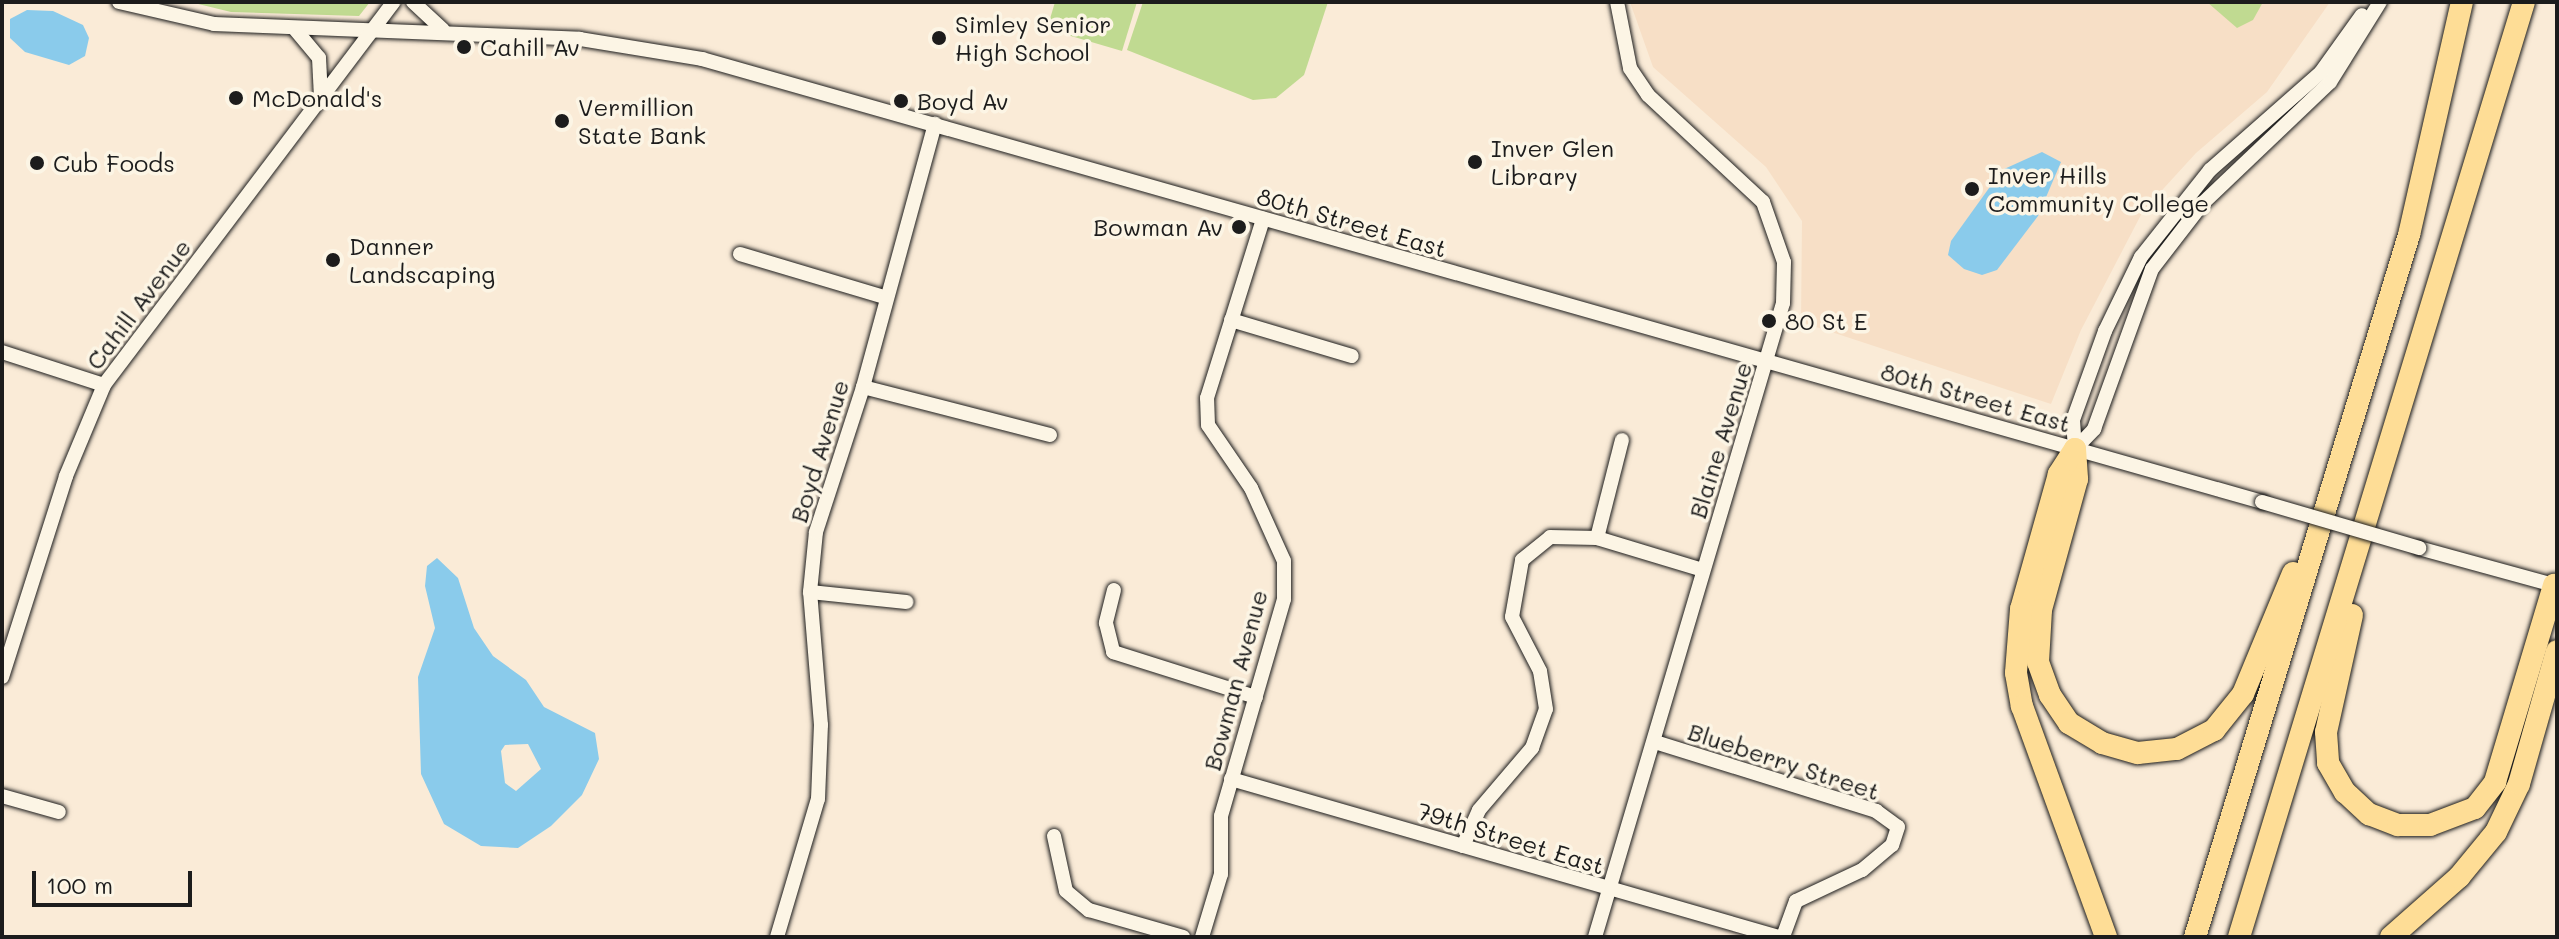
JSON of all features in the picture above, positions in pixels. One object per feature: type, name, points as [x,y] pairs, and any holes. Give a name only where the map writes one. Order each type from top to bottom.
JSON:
[{"type":"highway","points":[[2195,937],[2420,193],[2462,2]]},
{"type":"highway","points":[[2239,937],[2524,2]]},
{"type":"highway","points":[[2075,449],[2077,479],[2041,610],[2038,662],[2069,723],[2102,743],[2138,753],[2177,749],[2214,730],[2243,694],[2345,446]]},
{"type":"highway","points":[[2075,449],[2059,474],[2021,609],[2016,673],[2022,706],[2106,937]]},
{"type":"highway","points":[[2386,458],[2326,732],[2328,763],[2345,792],[2369,814],[2398,825],[2430,825],[2454,819],[2488,794],[2556,582]]},
{"type":"highway","points":[[2391,937],[2459,877],[2496,832],[2519,784],[2557,651]]},
{"type":"street","name":"80th Street East","points":[[119,2],[214,24],[447,32],[627,44],[702,59],[2419,548],[2556,582]]},
{"type":"street","name":"Cahill Avenue","points":[[2,677],[66,476],[104,385],[394,2]]},
{"type":"street","points":[[413,2],[423,17],[447,32]]},
{"type":"street","name":"Blaine Avenue","points":[[1595,937],[1767,361],[1783,303],[1784,262],[1776,230],[1763,202],[1648,95],[1630,68],[1617,2]]},
{"type":"street","points":[[2075,449],[2073,420],[2093,361],[2141,257],[2210,170],[2321,72],[2370,2]]},
{"type":"street","points":[[2075,449],[2094,429],[2152,269],[2203,203],[2323,91],[2380,2]]},
{"type":"street","points":[[294,28],[319,58],[321,100]]},
{"type":"street","name":"Boyd Avenue","points":[[777,937],[818,799],[821,725],[810,592],[816,532],[863,387],[884,297],[935,124]]},
{"type":"street","name":"Bowman Avenue","points":[[1202,937],[1221,874],[1221,816],[1284,599],[1284,561],[1251,488],[1208,425],[1207,398],[1263,219]]},
{"type":"street","points":[[740,254],[884,297]]},
{"type":"street","points":[[1231,320],[1352,356]]},
{"type":"street","points":[[2,352],[104,385]]},
{"type":"street","points":[[863,387],[1050,435]]},
{"type":"street","points":[[1597,538],[1622,440]]},
{"type":"street","points":[[1463,846],[1479,810],[1532,748],[1546,709],[1540,671],[1512,617],[1522,560],[1550,537],[1597,538],[1703,570]]},
{"type":"street","points":[[1114,590],[1106,623],[1113,652],[1256,697]]},
{"type":"street","points":[[810,592],[906,602]]},
{"type":"street","name":"Blueberry Street","points":[[1655,742],[1876,811],[1898,827],[1892,845],[1862,870],[1796,901],[1781,937]]},
{"type":"street","name":"79th Street East","points":[[1231,779],[1609,891],[1781,937]]},
{"type":"street","points":[[2,796],[59,812]]},
{"type":"street","points":[[1054,836],[1066,891],[1089,910],[1183,937]]},
{"type":"shaded area","name":"Inver Hills Community College","points":[[1630,2],[2330,2],[2267,92],[2196,153],[2143,211],[2081,330],[2051,404],[1801,322],[1802,221],[1766,167],[1653,67]]},
{"type":"green space","points":[[190,2],[370,2],[359,16],[231,12]]},
{"type":"green space","points":[[1055,2],[1137,2],[1122,51],[1047,29]]},
{"type":"green space","points":[[1143,2],[1328,2],[1304,75],[1276,98],[1253,100],[1127,50]]},
{"type":"green space","points":[[2207,2],[2263,2],[2253,20],[2237,28]]},
{"type":"water","points":[[27,10],[53,11],[83,25],[89,38],[85,56],[69,65],[25,52],[10,38],[10,19]]},
{"type":"water","points":[[2042,152],[2061,162],[2038,216],[1997,270],[1982,275],[1964,269],[1948,255],[1951,241],[2002,170]]},
{"type":"water","points":[[437,558],[458,578],[474,628],[493,656],[526,680],[544,707],[595,733],[599,759],[582,795],[551,826],[518,848],[481,846],[444,824],[421,774],[418,677],[435,628],[425,586],[427,566]],"holes":[[[528,744],[541,769],[516,791],[505,783],[501,751],[505,745]]]},
{"type":"place","name":"Simley Senior High School","points":[[939,38]]},
{"type":"place","name":"Cahill Av","points":[[464,47]]},
{"type":"place","name":"McDonald's","points":[[236,98]]},
{"type":"place","name":"Boyd Av","points":[[901,101]]},
{"type":"place","name":"Vermillion State Bank","points":[[562,121]]},
{"type":"place","name":"Inver Glen Library","points":[[1475,162]]},
{"type":"place","name":"Cub Foods","points":[[37,163]]},
{"type":"place","name":"Inver Hills Community College","points":[[1972,189]]},
{"type":"place","name":"Bowman Av","points":[[1239,227]]},
{"type":"place","name":"Danner Landscaping","points":[[333,260]]},
{"type":"place","name":"80 St E","points":[[1769,321]]}]
